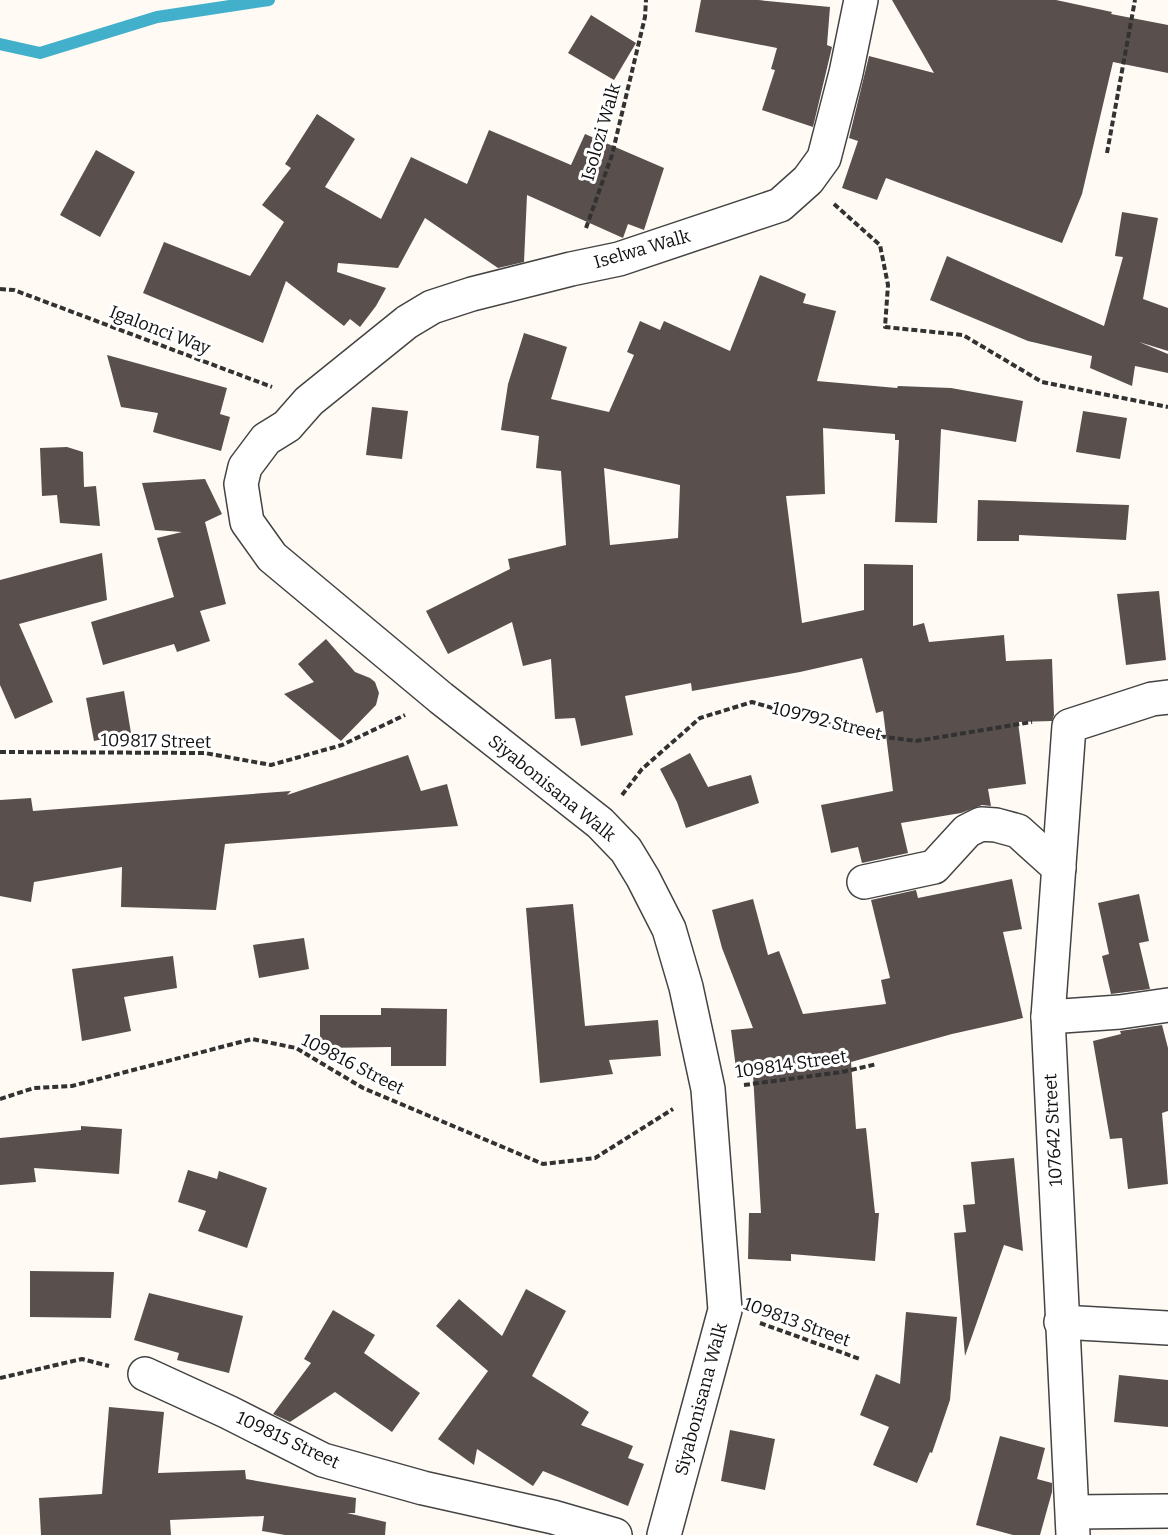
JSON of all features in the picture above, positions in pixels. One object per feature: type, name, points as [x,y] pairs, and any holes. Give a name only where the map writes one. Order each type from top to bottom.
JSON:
[{"type":"street","name":"Iselwa Walk","points":[[309,401],[407,322],[432,307],[571,268],[618,259],[780,205],[808,180],[824,158],[833,131],[861,0]]},
{"type":"street","name":"Siyabonisana Walk","points":[[309,401],[287,426],[266,439],[245,467],[241,484],[247,522],[272,557],[441,698],[600,823],[626,850],[644,879],[669,929],[686,987],[708,1089],[725,1310],[664,1535]]},
{"type":"street","points":[[1069,726],[1152,699],[1168,697]]},
{"type":"street","name":"107642 Street","points":[[1069,726],[1048,1017],[1061,1322],[1073,1524]]},
{"type":"street","points":[[864,882],[933,867],[967,831],[981,824],[996,825],[1018,831],[1059,868]]},
{"type":"street","points":[[1048,1017],[1120,1012],[1168,1005]]},
{"type":"street","points":[[1061,1322],[1168,1328]]},
{"type":"street","name":"109815 Street","points":[[145,1374],[228,1412],[323,1460],[423,1488],[553,1517],[615,1535]]},
{"type":"street","points":[[1073,1524],[1168,1511]]},
{"type":"path","name":"Isolozi Walk","points":[[571,268],[612,155],[645,16],[645,0]]},
{"type":"path","points":[[1107,153],[1135,0]]},
{"type":"path","points":[[808,180],[880,245],[888,285],[885,327],[963,335],[1042,382],[1168,407]]},
{"type":"path","name":"Igalonci Way","points":[[0,289],[14,290],[309,401]]},
{"type":"path","name":"109817 Street","points":[[0,752],[205,753],[271,765],[342,745],[441,698]]},
{"type":"path","name":"109792 Street","points":[[600,823],[642,768],[700,718],[752,702],[862,734],[916,741],[1041,721],[1069,726]]},
{"type":"path","name":"109816 Street","points":[[0,1100],[34,1088],[72,1086],[252,1039],[296,1048],[363,1088],[543,1164],[595,1158],[668,1111],[708,1089]]},
{"type":"path","name":"109814 Street","points":[[708,1089],[842,1072],[877,1064]]},
{"type":"path","name":"109813 Street","points":[[725,1310],[860,1359]]},
{"type":"path","points":[[0,1378],[82,1359],[145,1374]]},
{"type":"building","points":[[701,0],[758,0],[830,7],[827,45],[832,47],[813,127],[762,110],[775,70],[771,69],[777,48],[695,32]]},
{"type":"building","points":[[892,0],[1056,0],[1168,25],[1168,73],[1113,62],[1082,194],[1062,243],[886,178],[877,200],[842,188],[858,141],[849,138],[869,56],[934,73]]},
{"type":"building","points":[[591,15],[636,43],[614,80],[568,53]]},
{"type":"building","points":[[317,114],[355,139],[325,187],[381,219],[411,157],[467,184],[489,130],[571,165],[585,134],[664,168],[644,230],[628,224],[623,238],[527,195],[524,262],[498,268],[425,218],[398,268],[338,263],[337,272],[386,288],[360,327],[350,319],[344,326],[286,281],[263,343],[143,293],[164,242],[250,276],[284,222],[262,205],[291,168],[285,164]]},
{"type":"building","points":[[96,150],[135,172],[100,237],[60,215]]},
{"type":"building","points":[[1122,212],[1158,218],[1143,299],[1168,308],[1168,351],[1139,342],[1168,354],[1168,373],[1135,366],[1132,386],[1090,368],[1092,356],[1028,341],[930,300],[947,256],[1104,326],[1123,257],[1115,256]]},
{"type":"building","points":[[760,275],[806,294],[803,303],[836,311],[817,381],[897,388],[898,386],[951,388],[1023,401],[1016,442],[941,429],[937,523],[895,522],[899,440],[895,440],[895,434],[823,428],[825,494],[786,496],[802,623],[864,610],[864,564],[913,565],[913,626],[924,623],[929,642],[1004,635],[1006,661],[1052,659],[1054,715],[1052,721],[1018,722],[1026,784],[988,789],[991,806],[982,805],[961,813],[901,823],[908,853],[862,863],[858,847],[831,853],[821,805],[893,791],[883,711],[876,713],[862,658],[800,672],[692,691],[691,683],[625,696],[633,735],[581,746],[575,718],[555,719],[551,659],[523,666],[512,622],[448,654],[426,611],[510,569],[508,559],[566,545],[561,471],[536,468],[539,436],[501,430],[508,384],[524,333],[567,347],[551,399],[609,412],[634,355],[627,352],[640,321],[660,330],[664,321],[730,351]],"holes":[[[604,468],[680,485],[678,538],[610,545]]]},
{"type":"building","points":[[107,355],[227,388],[220,414],[230,417],[221,451],[153,432],[158,413],[121,407]]},
{"type":"building","points":[[372,407],[408,411],[402,459],[366,455]]},
{"type":"building","points":[[1083,411],[1127,418],[1120,459],[1076,452]]},
{"type":"building","points":[[67,447],[83,452],[84,487],[96,486],[100,526],[60,523],[57,495],[42,496],[40,448]]},
{"type":"building","points":[[205,479],[222,514],[205,522],[226,604],[200,611],[210,641],[177,652],[174,644],[103,665],[91,622],[174,597],[157,538],[182,532],[155,530],[142,483]]},
{"type":"building","points":[[978,500],[1129,505],[1126,540],[1019,535],[1019,541],[977,541]]},
{"type":"building","points":[[102,553],[107,600],[19,624],[53,702],[15,719],[0,685],[0,580]]},
{"type":"building","points":[[1159,591],[1166,660],[1126,665],[1117,594]]},
{"type":"building","points":[[326,639],[355,672],[375,682],[379,693],[376,705],[341,741],[284,694],[314,682],[298,664]]},
{"type":"building","points":[[124,691],[131,733],[94,741],[86,698]]},
{"type":"building","points":[[690,753],[708,787],[751,775],[759,803],[686,828],[677,802],[660,769]]},
{"type":"building","points":[[408,755],[421,791],[447,784],[458,826],[225,844],[216,910],[121,907],[122,867],[34,882],[31,902],[0,896],[0,800],[31,798],[33,811],[291,791],[287,795]]},
{"type":"building","points":[[1012,879],[1022,929],[1003,932],[1023,1018],[952,1034],[851,1062],[856,1129],[866,1128],[875,1213],[879,1213],[875,1261],[791,1254],[791,1261],[748,1259],[749,1213],[761,1213],[753,1074],[737,1076],[731,1030],[753,1028],[722,948],[712,910],[753,899],[768,955],[779,951],[803,1014],[886,1004],[881,980],[890,978],[871,900],[916,890],[918,898]]},
{"type":"building","points":[[1139,894],[1149,941],[1139,943],[1150,989],[1111,994],[1102,956],[1109,954],[1098,903]]},
{"type":"building","points":[[573,904],[585,1026],[658,1020],[661,1056],[609,1060],[613,1074],[540,1083],[526,908]]},
{"type":"building","points":[[304,938],[309,969],[259,978],[253,945]]},
{"type":"building","points":[[173,956],[177,988],[124,997],[131,1031],[82,1041],[72,969]]},
{"type":"building","points":[[381,1008],[447,1009],[446,1066],[391,1066],[391,1047],[320,1048],[320,1015],[381,1015]]},
{"type":"building","points":[[1162,1025],[1168,1048],[1168,1111],[1162,1113],[1168,1184],[1128,1189],[1122,1138],[1110,1139],[1093,1041],[1121,1034],[1120,1031]]},
{"type":"building","points":[[81,1126],[122,1129],[119,1174],[34,1168],[36,1182],[0,1185],[0,1138],[81,1130]]},
{"type":"building","points":[[1014,1158],[1023,1251],[1004,1245],[965,1356],[954,1233],[966,1232],[963,1205],[975,1204],[971,1162]]},
{"type":"building","points":[[188,1170],[217,1179],[219,1171],[267,1188],[247,1248],[198,1231],[206,1211],[178,1202]]},
{"type":"building","points":[[30,1271],[114,1272],[111,1318],[30,1317]]},
{"type":"building","points":[[526,1289],[566,1311],[532,1376],[589,1412],[581,1425],[633,1446],[628,1458],[644,1464],[628,1506],[543,1471],[533,1486],[477,1449],[474,1465],[438,1439],[488,1371],[436,1326],[459,1299],[502,1336]]},
{"type":"building","points":[[149,1293],[243,1316],[229,1373],[177,1360],[179,1353],[134,1340]]},
{"type":"building","points":[[333,1310],[375,1335],[364,1353],[420,1393],[392,1432],[335,1392],[290,1422],[273,1414],[311,1363],[304,1359]]},
{"type":"building","points":[[906,1312],[957,1317],[950,1400],[932,1453],[930,1452],[917,1483],[873,1465],[889,1427],[860,1415],[876,1374],[900,1384]]},
{"type":"building","points":[[1119,1375],[1168,1380],[1168,1427],[1114,1422]]},
{"type":"building","points":[[109,1407],[164,1412],[158,1473],[245,1470],[246,1479],[356,1498],[355,1513],[347,1513],[386,1522],[385,1535],[285,1535],[262,1531],[264,1516],[170,1520],[171,1535],[41,1535],[39,1498],[102,1494]]},
{"type":"building","points":[[730,1430],[775,1439],[765,1490],[721,1481]]},
{"type":"building","points":[[1000,1436],[1045,1448],[1037,1479],[1052,1483],[1052,1492],[1040,1535],[1013,1535],[976,1525]]},
{"type":"waterway","points":[[0,44],[40,53],[157,17],[269,0]]}]
